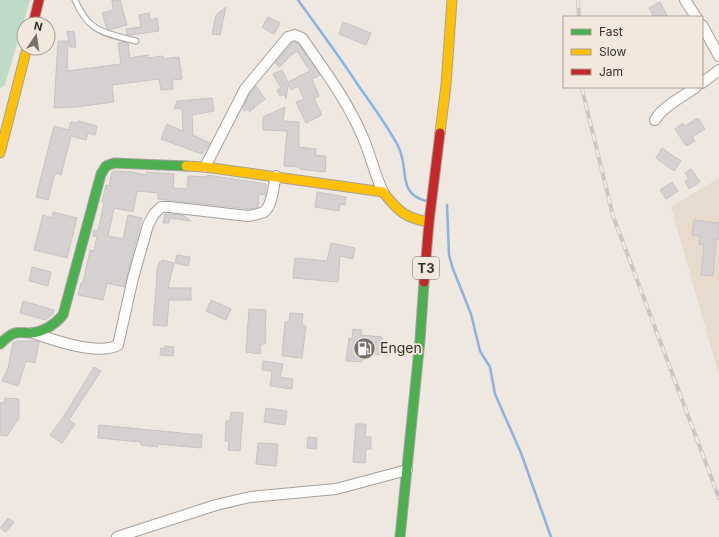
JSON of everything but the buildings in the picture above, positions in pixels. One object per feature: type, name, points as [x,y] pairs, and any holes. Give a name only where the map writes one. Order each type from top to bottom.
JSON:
[{"type":"main road","points":[[35,16],[39,0]]},
{"type":"main road","name":"T3","points":[[400,537],[420,340],[429,222],[446,85],[452,0]]},
{"type":"main road","points":[[0,153],[25,56]]},
{"type":"main road","points":[[0,344],[7,337],[16,333],[33,333],[47,329],[56,324],[63,315],[101,174],[106,166],[114,163],[205,166],[383,192],[403,216],[429,222]]},
{"type":"street","points":[[685,0],[695,16]]},
{"type":"street","points":[[703,27],[719,56]]},
{"type":"street","points":[[205,166],[245,89],[288,37],[295,35],[302,38],[347,105],[364,141],[375,175],[383,192]]},
{"type":"street","points":[[703,82],[719,70]]},
{"type":"street","points":[[655,120],[658,114],[695,88]]},
{"type":"street","points":[[33,333],[80,347],[112,348],[118,345],[133,278],[148,225],[154,214],[161,207],[248,216],[259,214],[265,211],[269,204],[276,176]]},
{"type":"street","points":[[117,537],[216,505],[250,497],[336,489],[407,470]]},
{"type":"lane","points":[[75,0],[79,10],[88,22],[100,32],[136,41]]},
{"type":"shaded area","points":[[719,178],[719,375],[671,207]]},
{"type":"green space","points":[[0,0],[30,0],[25,16],[16,16],[16,48],[5,85],[0,88]]},
{"type":"waterway","points":[[298,0],[394,138],[401,154],[407,186],[417,197],[426,201]]},
{"type":"waterway","points":[[447,205],[449,255],[453,269],[471,314],[480,351],[490,367],[495,394],[521,453],[551,537]]},
{"type":"railway","points":[[578,0],[579,16]]},
{"type":"railway","points":[[582,88],[613,216],[719,498]]},
{"type":"traffic: fast","points":[[0,344],[15,333],[31,333],[45,329],[63,315],[101,174],[106,166],[114,163],[186,166]]},
{"type":"traffic: fast","points":[[400,537],[420,340],[424,282]]},
{"type":"traffic: slow","points":[[440,133],[446,85],[452,0]]},
{"type":"traffic: slow","points":[[0,153],[25,56]]},
{"type":"traffic: slow","points":[[186,166],[205,167],[383,192],[403,213],[429,222]]},
{"type":"traffic: jam","points":[[35,16],[39,0]]},
{"type":"traffic: jam","points":[[424,282],[429,222],[440,133]]},
{"type":"place","name":"Engen","points":[[364,348]]}]
